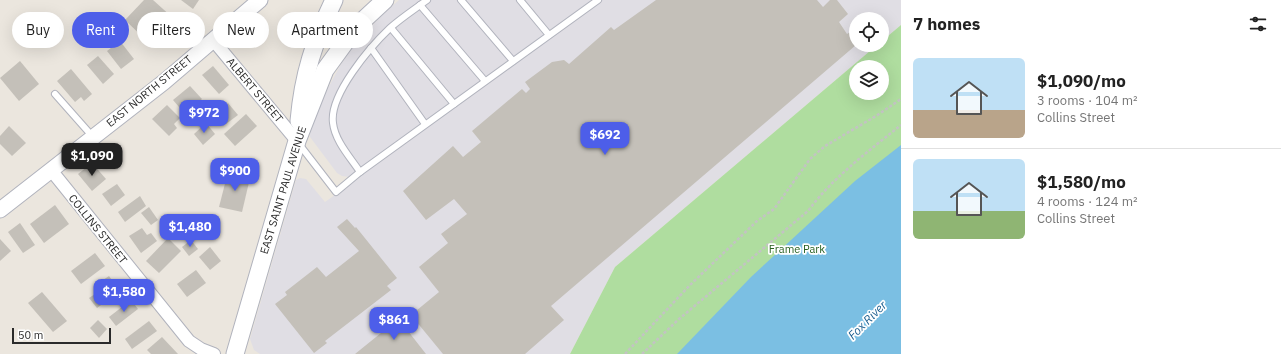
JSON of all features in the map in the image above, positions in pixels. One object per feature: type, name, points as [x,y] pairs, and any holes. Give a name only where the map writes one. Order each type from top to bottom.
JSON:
[{"type":"main road","points":[[296,141],[302,87],[311,54],[334,0]]},
{"type":"main road","name":"EAST SAINT PAUL AVENUE","points":[[235,354],[296,141],[325,70],[357,26],[385,0]]},
{"type":"street","name":"EAST NORTH STREET","points":[[246,12],[260,0]]},
{"type":"street","name":"EAST NORTH STREET","points":[[0,210],[164,82],[213,40]]},
{"type":"street","name":"ALBERT STREET","points":[[220,48],[296,141]]},
{"type":"street","name":"COLLINS STREET","points":[[51,170],[189,341],[201,349],[214,354]]},
{"type":"lane","points":[[373,46],[391,28],[427,0]]},
{"type":"lane","points":[[461,0],[512,61]]},
{"type":"lane","points":[[520,0],[549,35]]},
{"type":"lane","points":[[296,141],[336,192],[360,172],[425,124],[598,0]]},
{"type":"lane","points":[[420,5],[485,81]]},
{"type":"lane","points":[[391,28],[454,104]]},
{"type":"lane","points":[[360,172],[342,145],[333,124],[333,107],[351,76],[371,48],[425,124]]},
{"type":"lane","points":[[55,94],[93,137]]},
{"type":"path","points":[[625,354],[696,280],[757,221],[774,209],[810,159],[825,146],[876,116],[901,99]]},
{"type":"path","points":[[642,354],[679,318],[808,211],[823,193],[866,153],[901,125]]},
{"type":"shaded area","points":[[399,0],[901,0],[901,25],[889,35],[889,12],[849,12],[849,52],[869,52],[859,60],[849,60],[849,69],[615,267],[570,354],[260,354],[254,350],[250,339],[296,180],[300,178],[306,179],[325,202],[353,182],[349,177],[342,176],[337,173],[310,137],[310,131],[320,103],[341,64],[352,48],[373,48],[373,25]]},
{"type":"green space","name":"Frame Park","points":[[901,25],[901,354],[570,354],[615,267],[849,69],[849,100],[889,100],[889,60],[859,60],[869,52],[889,52],[889,35]]},
{"type":"water","name":"Fox River","points":[[901,145],[901,354],[677,354],[751,277],[855,181]]},
{"type":"building","points":[[144,0],[153,0],[166,12],[137,12],[137,32],[129,24],[129,16]]},
{"type":"building","points":[[181,0],[199,0],[193,9]]},
{"type":"building","points":[[656,0],[817,0],[823,7],[830,0],[837,0],[848,14],[839,22],[847,34],[849,33],[849,51],[551,306],[564,320],[525,354],[443,354],[411,315],[439,292],[419,267],[448,243],[441,234],[467,214],[454,199],[426,220],[403,191],[453,146],[463,157],[481,142],[472,131],[522,89],[526,93],[530,89],[525,82],[552,62],[564,60],[569,64],[611,27],[614,30]]},
{"type":"building","points":[[111,48],[125,48],[134,59],[121,69],[107,51]]},
{"type":"building","points":[[98,56],[114,74],[103,84],[87,65]]},
{"type":"building","points":[[20,61],[39,84],[19,101],[0,78]]},
{"type":"building","points":[[213,66],[229,85],[219,94],[202,75]]},
{"type":"building","points":[[71,69],[92,94],[84,101],[81,97],[75,102],[57,81]]},
{"type":"building","points":[[190,86],[202,99],[185,114],[173,100]]},
{"type":"building","points":[[228,103],[238,115],[226,124],[216,112]]},
{"type":"building","points":[[167,105],[180,118],[174,124],[177,128],[169,136],[152,119]]},
{"type":"building","points":[[246,114],[257,126],[235,146],[224,134]]},
{"type":"building","points":[[206,123],[215,134],[203,145],[194,134]]},
{"type":"building","points":[[9,126],[26,143],[12,156],[0,144],[0,136]]},
{"type":"building","points":[[92,163],[106,179],[92,191],[78,174]]},
{"type":"building","points":[[228,172],[250,178],[242,212],[219,207]]},
{"type":"building","points":[[117,184],[125,195],[111,206],[102,194]]},
{"type":"building","points":[[140,196],[146,206],[125,222],[118,212]]},
{"type":"building","points":[[55,205],[69,224],[44,243],[30,224]]},
{"type":"building","points":[[149,207],[158,220],[151,225],[141,213]]},
{"type":"building","points":[[347,219],[355,228],[356,227],[397,278],[387,286],[391,290],[325,341],[327,343],[314,353],[275,304],[287,295],[285,292],[317,267],[326,277],[359,251],[337,227]]},
{"type":"building","points":[[20,223],[35,245],[23,253],[8,232]]},
{"type":"building","points":[[142,228],[147,235],[151,233],[157,241],[141,253],[129,236]]},
{"type":"building","points":[[168,238],[181,251],[159,273],[146,261]]},
{"type":"building","points":[[0,239],[11,251],[0,261]]},
{"type":"building","points":[[191,240],[198,249],[189,256],[182,247]]},
{"type":"building","points":[[210,247],[221,261],[210,270],[199,257]]},
{"type":"building","points":[[95,253],[105,266],[81,284],[71,271]]},
{"type":"building","points":[[196,270],[206,283],[187,297],[177,284]]},
{"type":"building","points":[[109,276],[120,291],[97,308],[89,298],[101,290],[97,284]]},
{"type":"building","points":[[42,292],[67,321],[53,332],[28,303]]},
{"type":"building","points":[[131,300],[138,309],[116,326],[109,317]]},
{"type":"building","points":[[402,316],[411,328],[408,331],[426,354],[355,354]]},
{"type":"building","points":[[98,320],[107,329],[99,338],[90,328]]},
{"type":"building","points":[[149,321],[157,331],[132,349],[125,339]]},
{"type":"building","points":[[162,337],[178,354],[151,354],[147,350]]}]
